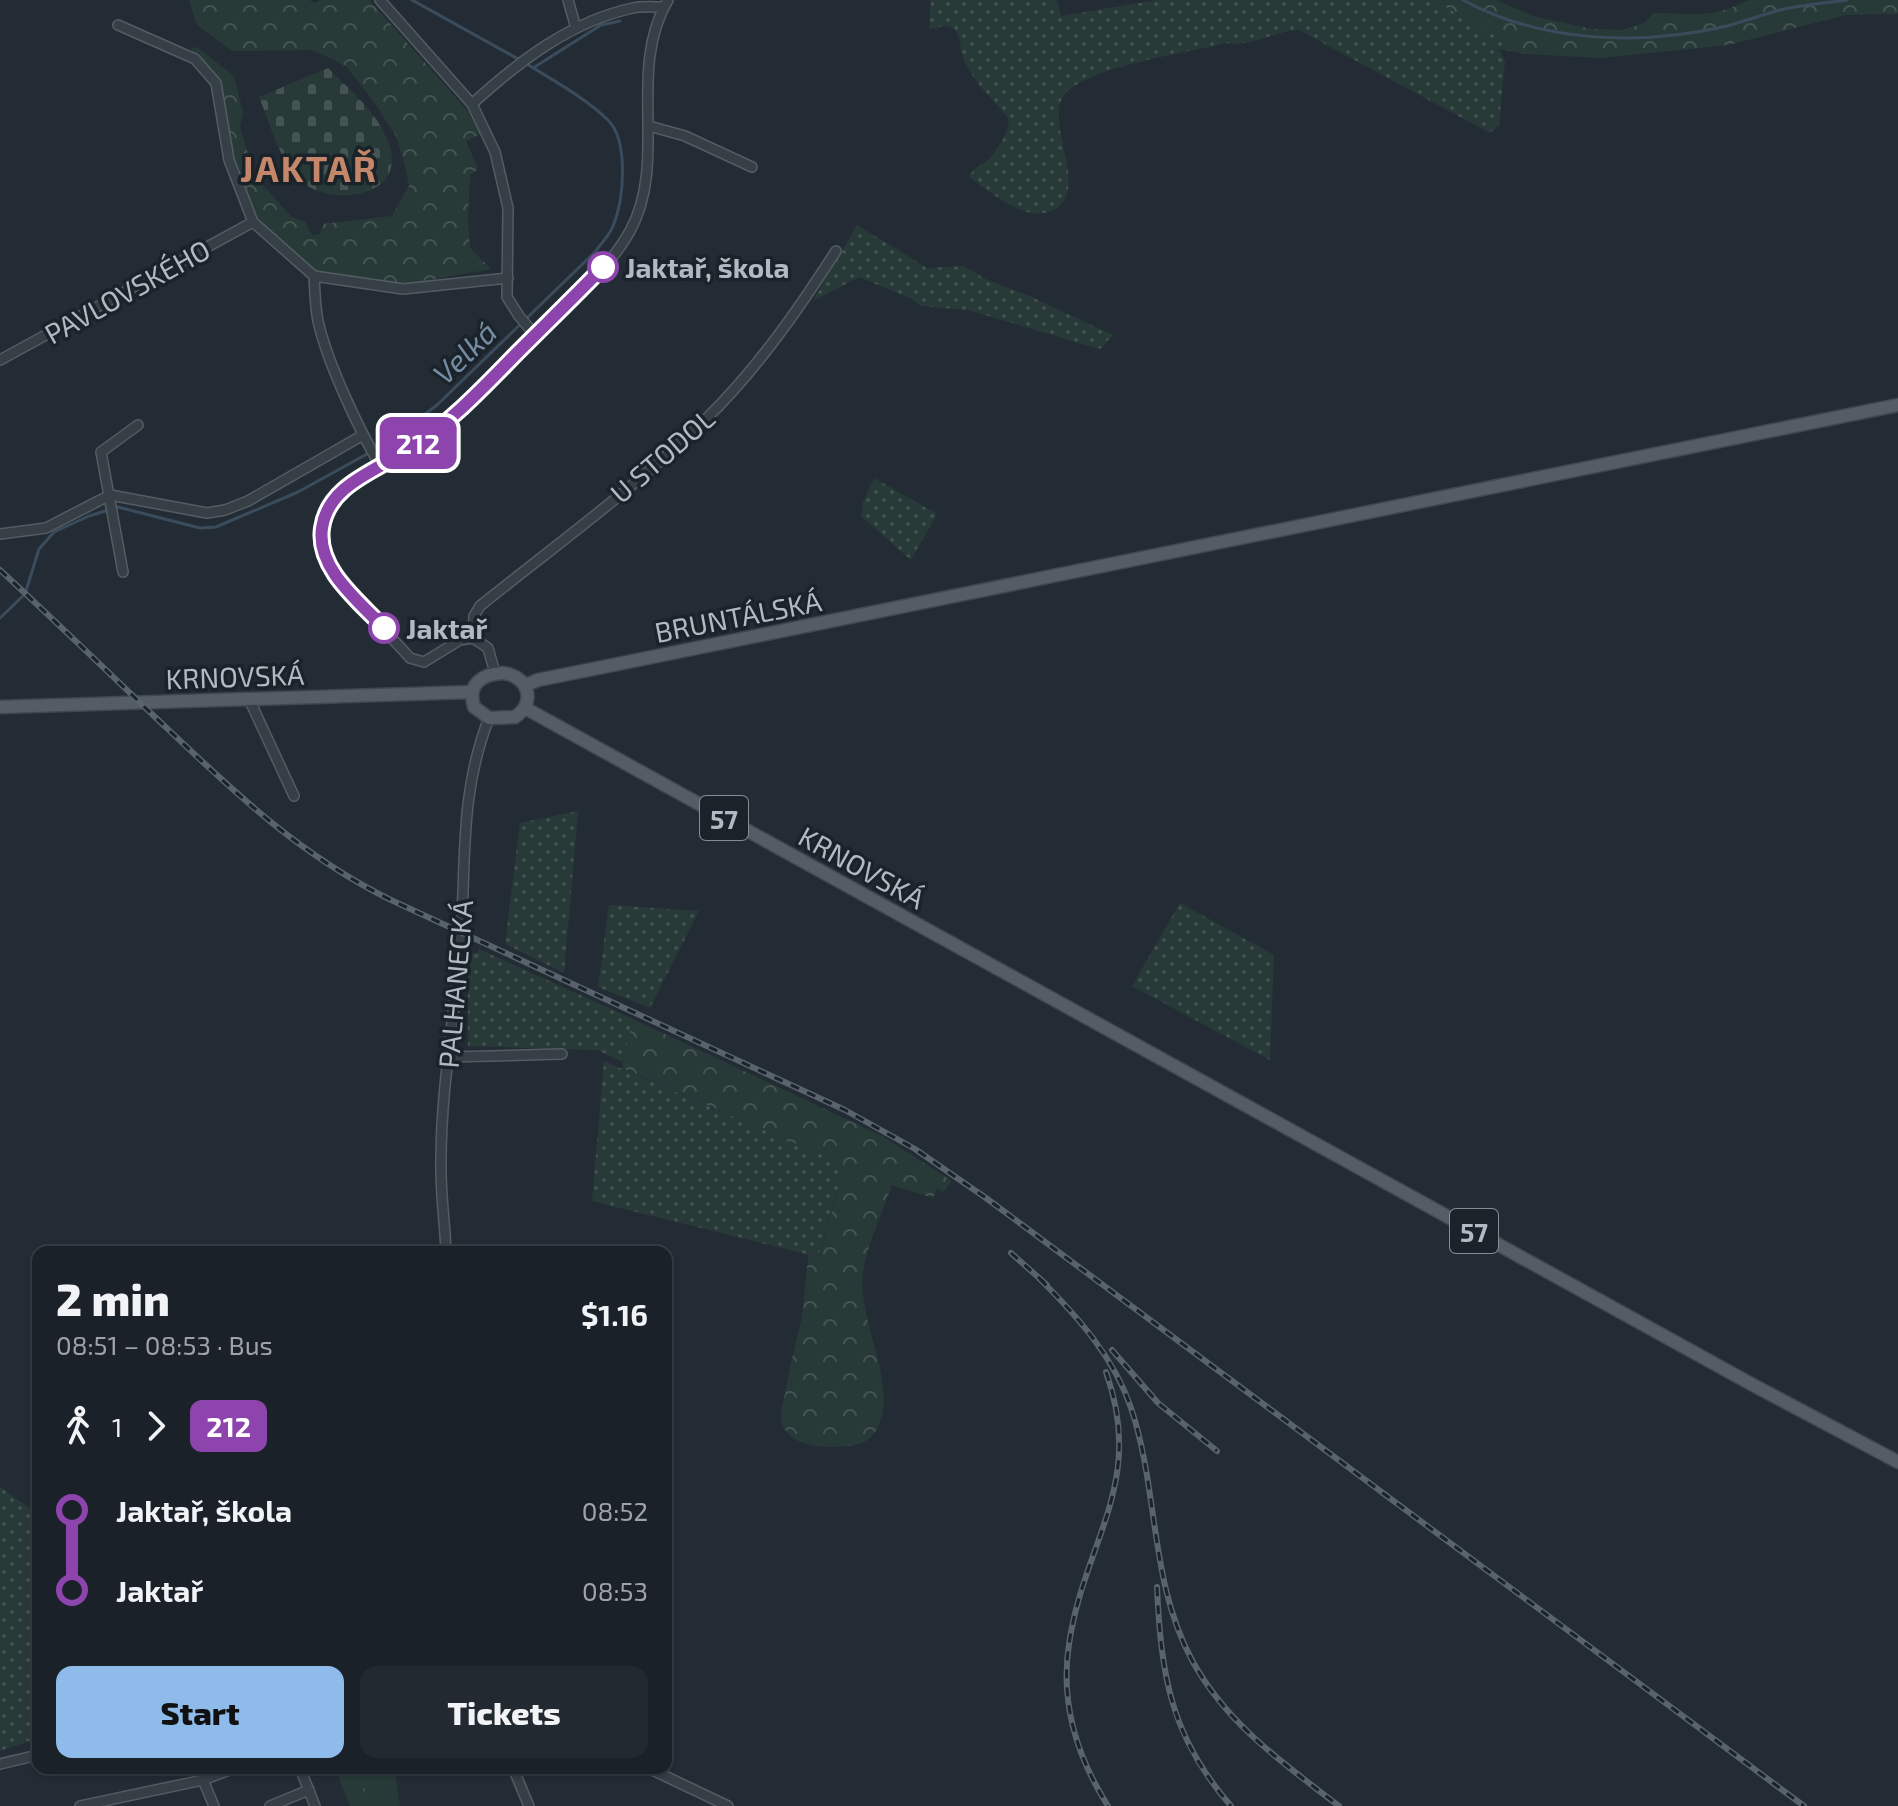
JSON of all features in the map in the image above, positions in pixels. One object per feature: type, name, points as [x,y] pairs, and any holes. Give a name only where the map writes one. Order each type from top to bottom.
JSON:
[{"type":"main road","name":"BRUNTÁLSKÁ","points":[[526,685],[1898,405]]},
{"type":"main road","points":[[495,673],[513,675],[526,685],[528,696],[525,708],[515,717],[489,718],[474,707],[472,692],[480,678],[495,673]]},
{"type":"main road","name":"KRNOVSKÁ","points":[[0,707],[472,692]]},
{"type":"main road","name":"KRNOVSKÁ","points":[[525,708],[1898,1462]]},
{"type":"street","points":[[380,0],[472,104],[495,152],[508,208],[507,297],[532,331]]},
{"type":"street","points":[[568,0],[576,28]]},
{"type":"street","points":[[472,104],[513,67],[576,28],[634,7],[666,3],[650,60],[645,185],[632,227],[608,262],[532,331],[488,383],[432,433],[379,463],[342,491],[328,506],[321,535],[329,564],[349,591],[413,660],[424,662],[460,640],[473,638],[488,648],[495,673]]},
{"type":"street","points":[[118,25],[195,59],[216,83],[229,160],[253,222],[314,276],[403,289],[508,278]]},
{"type":"street","points":[[649,126],[685,136],[752,167]]},
{"type":"street","name":"PAVLOVSKÉHO","points":[[0,360],[253,222]]},
{"type":"street","name":"U STODOL","points":[[473,638],[474,616],[480,606],[660,462],[708,417],[791,322],[836,251]]},
{"type":"street","points":[[314,276],[322,333],[365,438],[379,463]]},
{"type":"street","points":[[123,572],[101,452],[138,425]]},
{"type":"street","points":[[0,534],[46,528],[111,502],[207,513],[225,510],[248,501],[365,438]]},
{"type":"street","points":[[249,699],[294,796]]},
{"type":"street","name":"PALHANECKÁ","points":[[446,1246],[441,1161],[457,994],[468,791],[489,718]]},
{"type":"street","points":[[449,1057],[562,1054]]},
{"type":"street","points":[[0,1764],[32,1756]]},
{"type":"street","points":[[80,1806],[219,1774]]},
{"type":"street","points":[[302,1774],[315,1806]]},
{"type":"street","points":[[516,1774],[529,1806]]},
{"type":"street","points":[[661,1774],[728,1806]]},
{"type":"street","points":[[203,1780],[214,1806]]},
{"type":"street","points":[[270,1806],[309,1790]]},
{"type":"green space","points":[[189,0],[309,0],[315,3],[321,0],[369,0],[467,110],[481,134],[466,141],[478,169],[470,175],[470,248],[491,269],[407,284],[315,271],[258,221],[232,160],[221,86],[194,55],[191,47],[198,48],[234,76],[243,112],[240,127],[255,177],[292,217],[305,222],[312,235],[320,234],[323,224],[392,216],[409,186],[396,136],[346,66],[313,50],[232,51],[197,25]]},
{"type":"green space","points":[[931,0],[1057,0],[1061,16],[1158,0],[1434,0],[1526,54],[1499,49],[1505,61],[1499,124],[1488,132],[1299,30],[1116,68],[1077,84],[1065,94],[1059,106],[1059,121],[1069,185],[1065,199],[1055,209],[1033,213],[1009,205],[969,177],[996,151],[1009,122],[970,72],[954,28],[929,29]]},
{"type":"green space","points":[[1434,0],[1496,0],[1532,16],[1592,29],[1623,30],[1644,23],[1654,13],[1708,13],[1749,0],[1898,0],[1898,14],[1846,15],[1728,45],[1601,58],[1526,54]]},
{"type":"green space","points":[[328,68],[374,116],[391,151],[391,167],[385,180],[359,194],[327,193],[300,180],[281,152],[259,97]]},
{"type":"green space","points":[[857,225],[927,268],[964,266],[985,279],[1113,335],[1100,349],[968,310],[921,306],[912,299],[859,277],[813,301]]},
{"type":"green space","points":[[874,478],[937,514],[911,560],[861,516],[863,502]]},
{"type":"green space","points":[[578,811],[564,973],[505,944],[520,823]]},
{"type":"green space","points":[[1180,903],[1274,955],[1270,1060],[1132,986]]},
{"type":"green space","points":[[609,905],[699,911],[650,1008],[598,987]]},
{"type":"green space","points":[[479,949],[633,1019],[623,1062],[597,1050],[468,1046],[468,953],[477,953]]},
{"type":"green space","points":[[633,1019],[882,1136],[952,1181],[943,1192],[937,1188],[933,1198],[892,1185],[872,1240],[863,1272],[863,1291],[884,1392],[883,1411],[877,1429],[864,1441],[835,1447],[798,1441],[786,1431],[781,1417],[803,1314],[809,1255],[819,1257],[845,1165],[622,1068]]},
{"type":"green space","points":[[604,1061],[845,1165],[818,1257],[592,1201]]},
{"type":"green space","points":[[0,1487],[32,1510],[32,1740],[0,1751]]},
{"type":"green space","points":[[337,1774],[395,1774],[400,1806],[350,1806]]},
{"type":"green space","points":[[380,1777],[382,1806],[366,1806],[364,1779]]},
{"type":"waterway","name":"Velká","points":[[412,0],[520,60]]},
{"type":"waterway","points":[[1463,0],[1525,25],[1592,37],[1626,38],[1694,32],[1788,8],[1847,0]]},
{"type":"waterway","points":[[533,68],[601,25],[620,21]]},
{"type":"waterway","name":"Velká","points":[[0,618],[25,594],[39,549],[54,532],[89,516],[118,507],[200,528],[216,527],[298,492],[387,443],[437,405],[596,251],[612,229],[620,201],[622,156],[615,130],[589,104],[527,64]]},
{"type":"railway","points":[[0,570],[238,794],[325,862],[391,900],[845,1110],[915,1149],[986,1198],[1804,1806]]},
{"type":"railway","points":[[1011,1253],[1047,1285]]},
{"type":"railway","points":[[1040,1279],[1093,1338],[1124,1389],[1140,1439],[1169,1600],[1193,1662],[1223,1705],[1258,1742],[1339,1806]]},
{"type":"railway","points":[[1112,1350],[1158,1403],[1217,1451]]},
{"type":"railway","points":[[1106,1372],[1117,1412],[1119,1447],[1116,1480],[1077,1607],[1069,1644],[1067,1687],[1080,1749],[1108,1806]]},
{"type":"railway","points":[[1157,1587],[1162,1649],[1173,1704],[1195,1755],[1231,1806]]},
{"type":"bus line","name":"212","points":[[384,628],[339,579],[327,559],[321,535],[324,516],[331,502],[347,487],[409,450],[461,408],[603,267]]},
{"type":"place","name":"Jaktař, škola","points":[[603,267]]},
{"type":"place","name":"Jaktař","points":[[384,628]]},
{"type":"district","name":"JAKTAŘ","points":[[309,167]]}]
